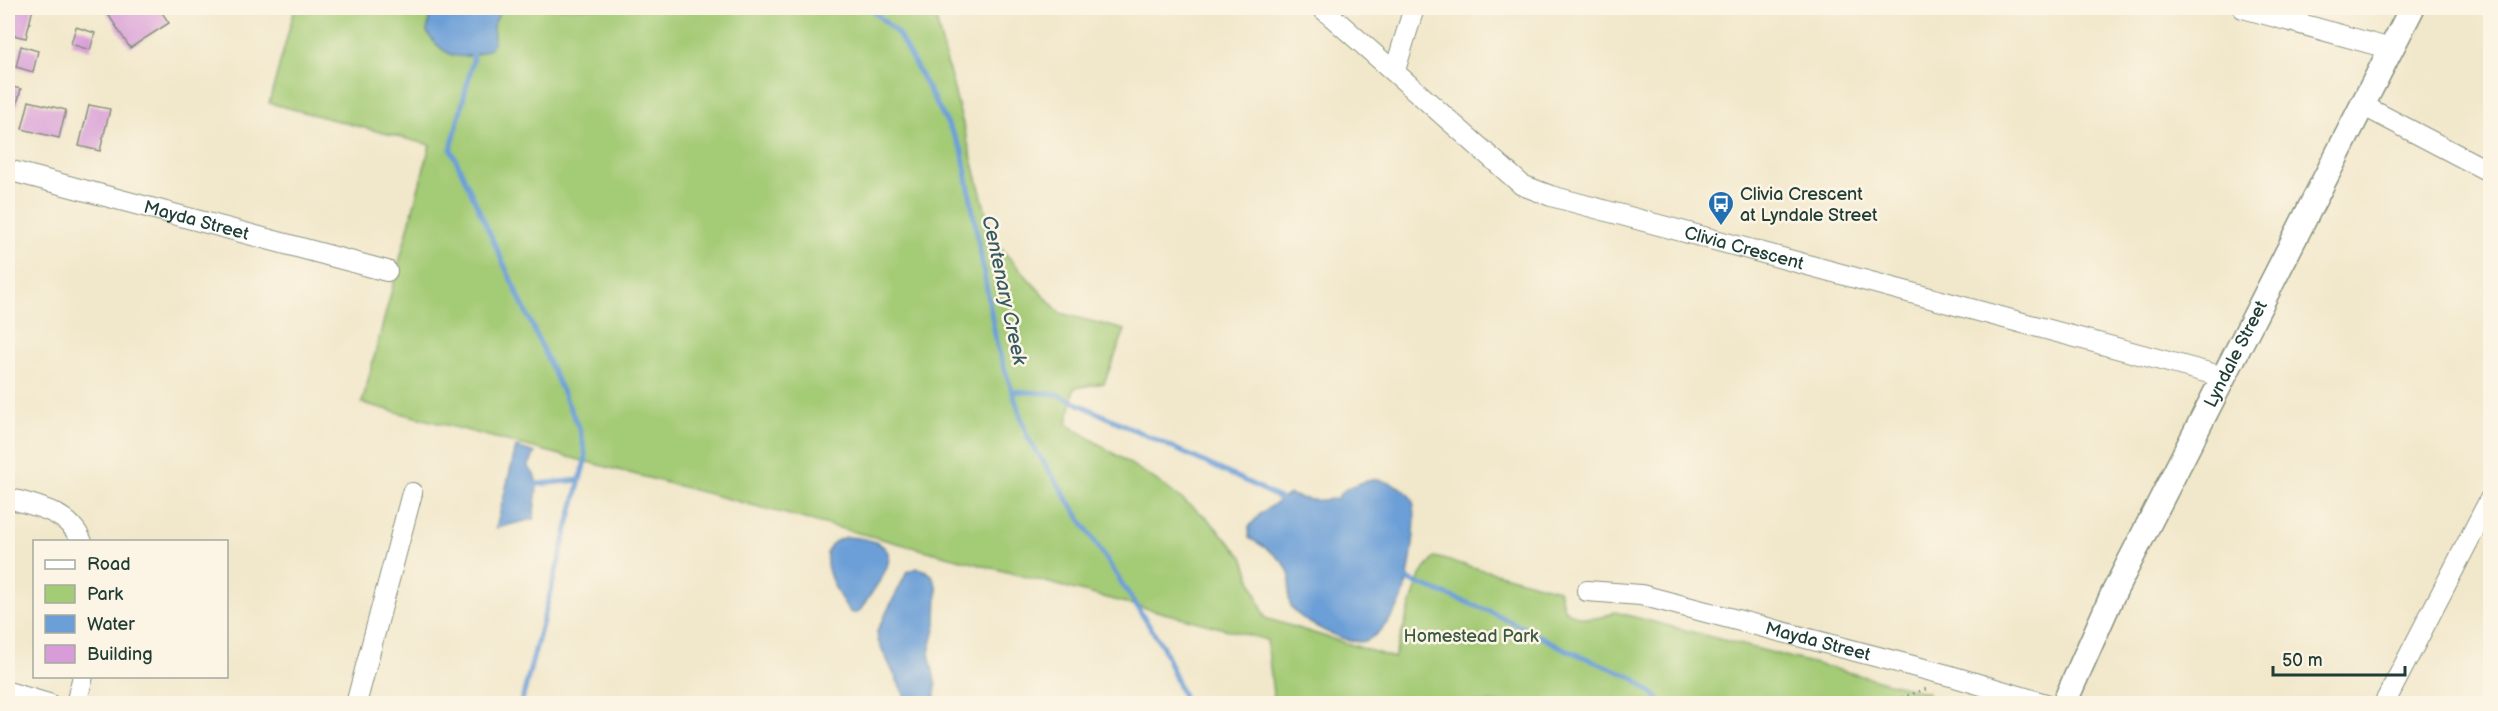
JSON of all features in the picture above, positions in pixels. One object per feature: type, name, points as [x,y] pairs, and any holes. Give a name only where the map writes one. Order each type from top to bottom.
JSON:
[{"type":"street","name":"Clivia Crescent","points":[[1322,8],[1395,70],[1425,101],[1522,185],[1551,196],[2224,377]]},
{"type":"street","points":[[1395,70],[1414,8]]},
{"type":"street","points":[[2243,8],[2391,49]]},
{"type":"street","name":"Lyndale Street","points":[[2064,704],[2112,596],[2412,8]]},
{"type":"street","points":[[2362,105],[2490,172]]},
{"type":"street","name":"Mayda Street","points":[[8,170],[387,271]]},
{"type":"street","points":[[356,704],[412,493]]},
{"type":"street","points":[[8,498],[49,509],[64,518],[80,540]]},
{"type":"street","points":[[2384,704],[2490,498]]},
{"type":"street","name":"Mayda Street","points":[[1587,591],[1641,595],[1951,676],[2046,704]]},
{"type":"street","points":[[76,704],[82,678]]},
{"type":"street","points":[[8,692],[49,704]]},
{"type":"path","points":[[1885,704],[1942,683],[1951,676]]},
{"type":"green space","name":"Homestead Park","points":[[295,8],[436,8],[430,15],[427,32],[436,44],[452,55],[494,41],[493,26],[502,8],[935,8],[938,28],[993,240],[1060,313],[1125,330],[1104,383],[1074,388],[1067,424],[1156,480],[1206,517],[1243,557],[1265,618],[1394,658],[1420,575],[1435,557],[1559,590],[1564,609],[1583,618],[1602,617],[1615,612],[1928,693],[1925,703],[1274,703],[1267,640],[362,403],[430,145],[269,103]]},
{"type":"water","points":[[436,8],[502,8],[493,26],[494,41],[490,49],[471,56],[463,56],[447,53],[440,48],[427,32],[430,14]]},
{"type":"water","points":[[516,447],[535,453],[528,467],[536,478],[537,485],[534,519],[496,528]]},
{"type":"water","points":[[1376,479],[1400,487],[1411,498],[1414,506],[1414,533],[1407,580],[1401,601],[1386,624],[1376,634],[1365,641],[1358,642],[1327,632],[1306,620],[1293,609],[1289,598],[1290,578],[1285,566],[1274,554],[1249,538],[1249,527],[1260,514],[1289,494],[1312,500],[1336,499],[1340,494],[1359,483]]},
{"type":"water","points":[[847,537],[868,540],[881,545],[888,552],[888,561],[879,583],[857,613],[851,613],[846,607],[831,579],[828,568],[828,550],[833,543]]},
{"type":"water","points":[[916,568],[932,575],[937,588],[936,625],[929,653],[936,686],[934,703],[908,703],[878,641],[877,631],[907,572]]},
{"type":"building","points":[[8,8],[33,8],[26,38],[8,34]]},
{"type":"building","points":[[104,8],[159,8],[169,23],[130,48]]},
{"type":"building","points":[[76,27],[95,33],[90,50],[71,44]]},
{"type":"building","points":[[21,46],[38,51],[33,72],[16,67]]},
{"type":"building","points":[[8,86],[21,89],[11,127],[8,126]]},
{"type":"building","points":[[29,101],[66,110],[59,138],[22,129]]},
{"type":"building","points":[[89,105],[110,109],[100,151],[79,146]]},
{"type":"waterway","name":"Centenary Creek","points":[[870,8],[898,34],[962,150],[997,346],[1028,438],[1163,647],[1186,704]]},
{"type":"waterway","points":[[473,52],[451,149],[580,430],[586,457],[521,704]]},
{"type":"waterway","points":[[1012,391],[1057,394],[1288,503]]},
{"type":"waterway","points":[[534,488],[538,484],[580,480]]},
{"type":"waterway","points":[[1401,577],[1489,611],[1567,650],[1632,677],[1662,704]]},
{"type":"place","name":"Clivia Crescent at Lyndale Street","points":[[1721,227]]}]
